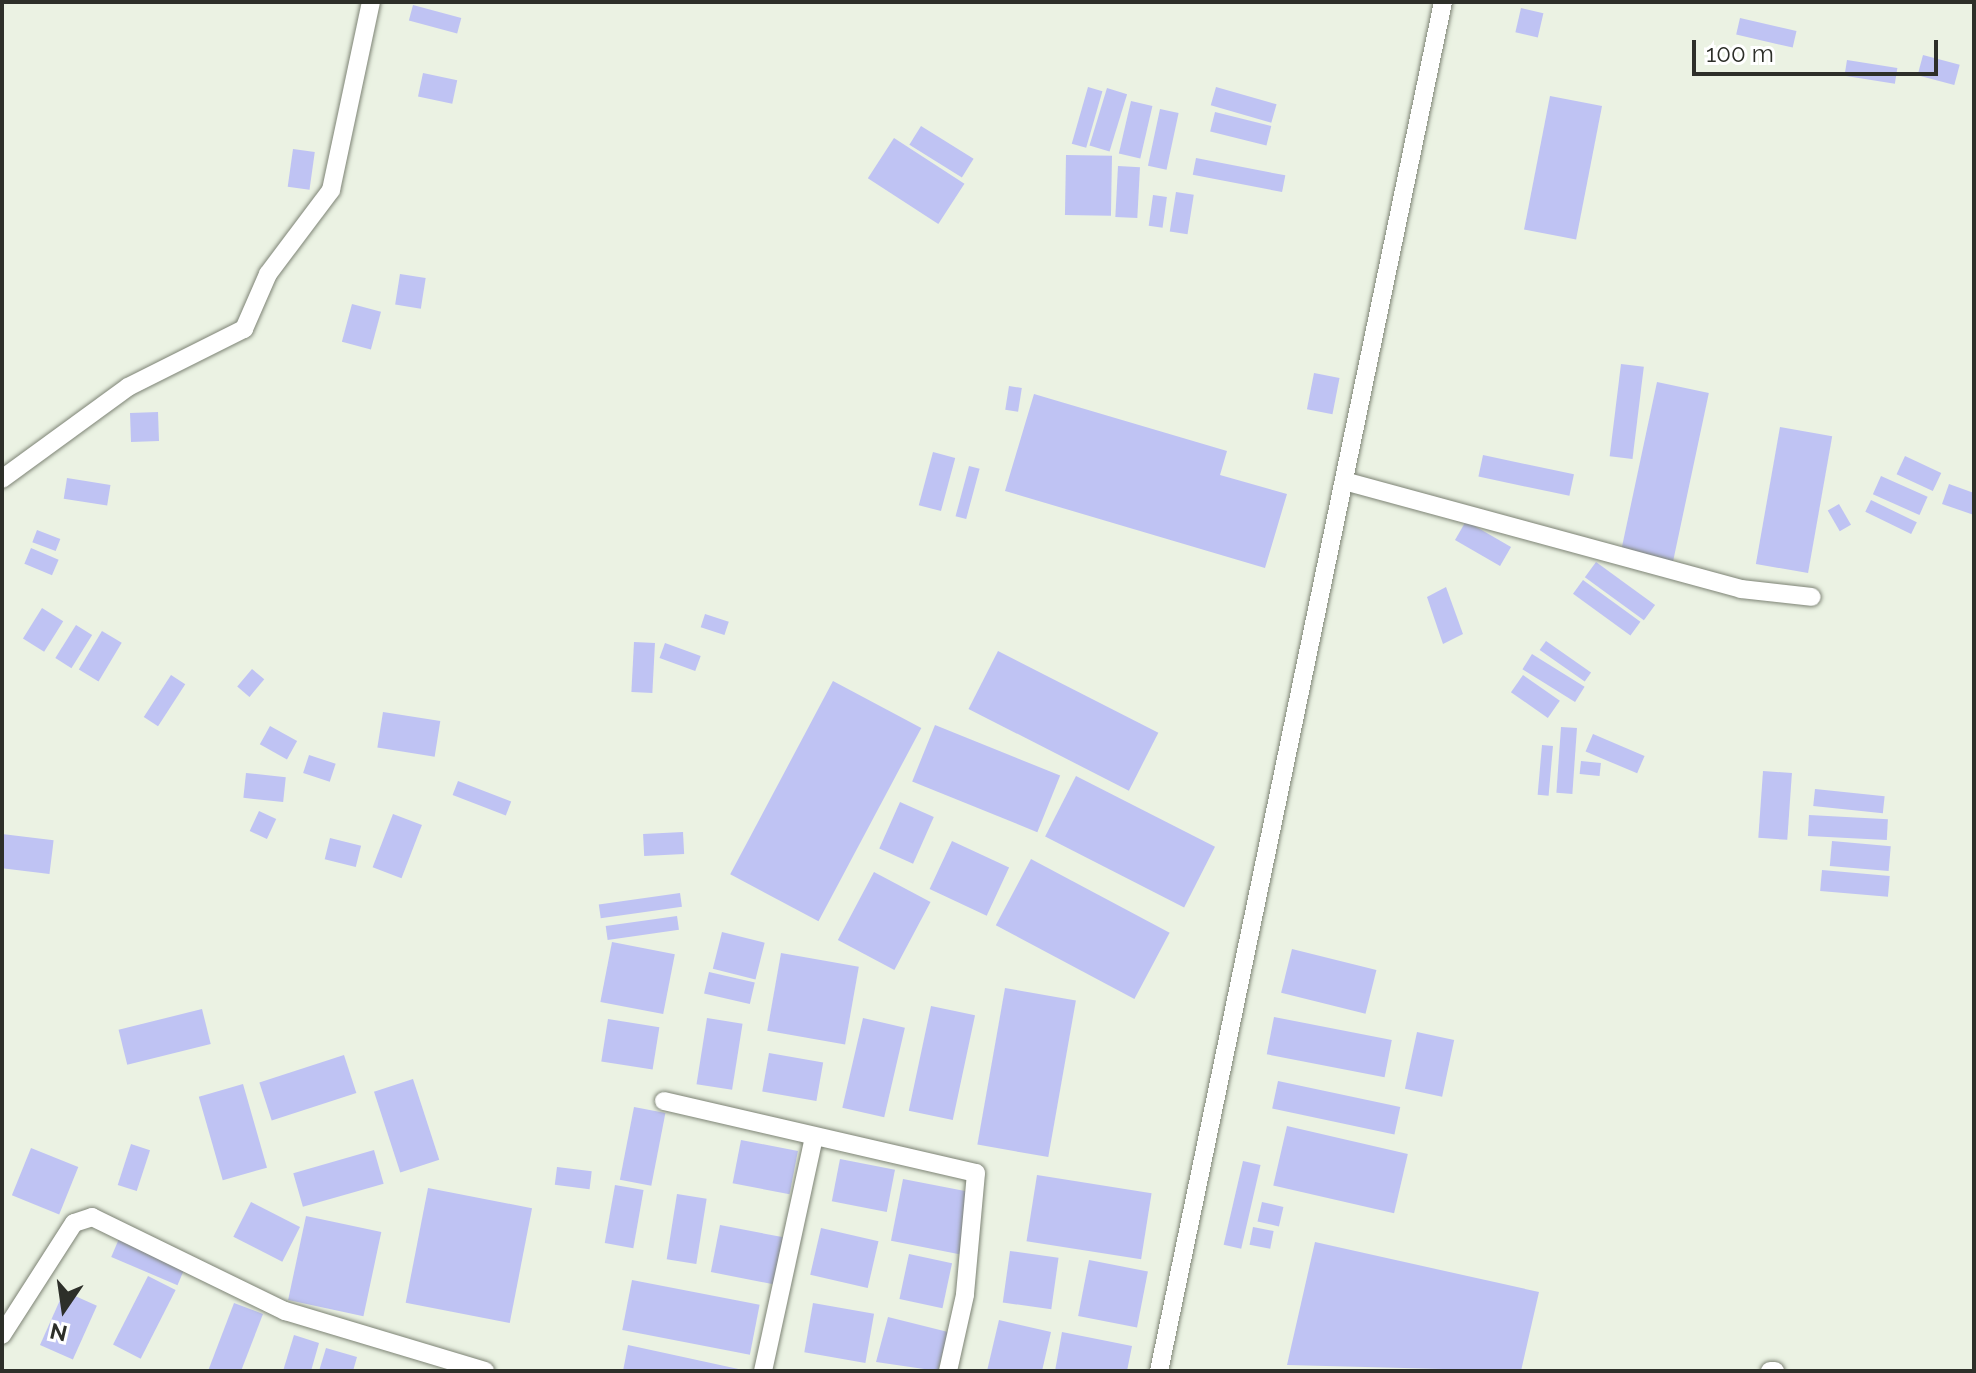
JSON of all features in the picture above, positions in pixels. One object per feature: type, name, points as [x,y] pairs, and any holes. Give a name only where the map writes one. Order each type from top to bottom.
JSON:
[{"type":"street","points":[[2,479],[128,387],[244,329],[268,274],[331,190],[371,2]]},
{"type":"street","points":[[1159,1371],[1443,2]]},
{"type":"street","points":[[1344,481],[1741,589],[1812,597]]},
{"type":"street","points":[[664,1101],[976,1173],[965,1295],[948,1371]]},
{"type":"street","points":[[763,1371],[814,1137]]},
{"type":"street","points":[[2,1335],[74,1223],[92,1217],[285,1311],[485,1371]]},
{"type":"building","points":[[413,5],[461,18],[457,33],[409,20]]},
{"type":"building","points":[[1521,8],[1543,13],[1538,38],[1515,32]]},
{"type":"building","points":[[1740,18],[1797,31],[1793,48],[1736,35]]},
{"type":"building","points":[[1923,55],[1960,65],[1954,85],[1918,75]]},
{"type":"building","points":[[1847,60],[1897,68],[1895,84],[1844,76]]},
{"type":"building","points":[[423,73],[457,80],[452,104],[418,96]]},
{"type":"building","points":[[1088,87],[1102,91],[1086,148],[1072,144]]},
{"type":"building","points":[[1216,87],[1277,104],[1271,123],[1211,105]]},
{"type":"building","points":[[1107,88],[1127,94],[1110,152],[1089,145]]},
{"type":"building","points":[[1550,96],[1602,106],[1576,240],[1524,230]]},
{"type":"building","points":[[1131,101],[1152,106],[1140,159],[1119,154]]},
{"type":"building","points":[[1160,109],[1179,113],[1167,170],[1148,166]]},
{"type":"building","points":[[1215,112],[1271,126],[1266,145],[1210,131]]},
{"type":"building","points":[[921,126],[974,159],[962,178],[909,145]]},
{"type":"building","points":[[894,138],[964,184],[938,224],[868,178]]},
{"type":"building","points":[[293,149],[315,152],[309,190],[288,187]]},
{"type":"building","points":[[1066,155],[1112,156],[1111,216],[1065,215]]},
{"type":"building","points":[[1196,158],[1285,175],[1282,192],[1193,175]]},
{"type":"building","points":[[1118,166],[1140,167],[1137,218],[1115,217]]},
{"type":"building","points":[[1176,192],[1194,195],[1188,234],[1170,232]]},
{"type":"building","points":[[1153,195],[1167,197],[1163,228],[1149,226]]},
{"type":"building","points":[[400,274],[426,278],[421,309],[395,305]]},
{"type":"building","points":[[352,304],[381,312],[371,349],[342,342]]},
{"type":"building","points":[[1621,364],[1644,367],[1632,459],[1610,456]]},
{"type":"building","points":[[1314,373],[1340,378],[1332,414],[1307,409]]},
{"type":"building","points":[[1657,382],[1709,393],[1673,562],[1621,551]]},
{"type":"building","points":[[1009,386],[1022,388],[1018,412],[1005,410]]},
{"type":"building","points":[[1034,394],[1227,451],[1220,475],[1287,494],[1265,568],[1005,491]]},
{"type":"building","points":[[158,412],[159,441],[131,442],[130,413]]},
{"type":"building","points":[[1780,427],[1832,436],[1808,573],[1756,564]]},
{"type":"building","points":[[933,452],[955,458],[941,511],[919,505]]},
{"type":"building","points":[[1483,455],[1574,474],[1569,496],[1478,477]]},
{"type":"building","points":[[1905,456],[1941,473],[1933,491],[1897,474]]},
{"type":"building","points":[[969,466],[980,469],[966,519],[956,516]]},
{"type":"building","points":[[1881,476],[1928,497],[1919,515],[1873,494]]},
{"type":"building","points":[[67,478],[110,485],[107,506],[64,499]]},
{"type":"building","points":[[1949,484],[1974,493],[1974,515],[1942,504]]},
{"type":"building","points":[[1871,500],[1917,522],[1911,534],[1865,512]]},
{"type":"building","points":[[1839,504],[1851,525],[1840,531],[1828,510]]},
{"type":"building","points":[[1466,521],[1511,547],[1500,566],[1455,540]]},
{"type":"building","points":[[37,530],[60,539],[56,551],[32,542]]},
{"type":"building","points":[[31,548],[59,560],[52,575],[24,564]]},
{"type":"building","points":[[1596,562],[1655,605],[1644,620],[1585,577]]},
{"type":"building","points":[[1583,580],[1640,622],[1630,635],[1573,594]]},
{"type":"building","points":[[1446,587],[1463,634],[1443,644],[1427,597]]},
{"type":"building","points":[[42,608],[63,621],[44,652],[23,639]]},
{"type":"building","points":[[705,614],[729,622],[724,635],[701,627]]},
{"type":"building","points":[[76,625],[92,635],[71,668],[55,658]]},
{"type":"building","points":[[102,631],[122,643],[99,681],[79,670]]},
{"type":"building","points":[[1546,641],[1591,673],[1585,682],[1540,650]]},
{"type":"building","points":[[634,642],[655,643],[652,693],[631,692]]},
{"type":"building","points":[[665,643],[701,656],[695,671],[660,658]]},
{"type":"building","points":[[998,651],[1158,733],[1129,791],[968,709]]},
{"type":"building","points":[[1532,654],[1585,687],[1575,702],[1522,669]]},
{"type":"building","points":[[252,669],[264,679],[249,697],[237,687]]},
{"type":"building","points":[[171,675],[185,684],[158,726],[144,717]]},
{"type":"building","points":[[1523,675],[1560,701],[1548,718],[1511,692]]},
{"type":"building","points":[[833,681],[921,728],[818,921],[730,874]]},
{"type":"building","points":[[383,712],[440,721],[435,757],[377,748]]},
{"type":"building","points":[[935,725],[1060,776],[1037,832],[912,782]]},
{"type":"building","points":[[270,726],[297,741],[287,759],[260,744]]},
{"type":"building","points":[[1561,727],[1577,728],[1572,794],[1556,793]]},
{"type":"building","points":[[1593,734],[1645,756],[1637,773],[1586,751]]},
{"type":"building","points":[[1542,745],[1553,746],[1549,796],[1538,795]]},
{"type":"building","points":[[309,755],[336,764],[330,782],[303,773]]},
{"type":"building","points":[[1581,761],[1601,763],[1600,776],[1580,774]]},
{"type":"building","points":[[1763,771],[1792,773],[1787,840],[1758,838]]},
{"type":"building","points":[[246,773],[286,777],[283,802],[243,798]]},
{"type":"building","points":[[1076,776],[1215,847],[1184,907],[1045,837]]},
{"type":"building","points":[[458,781],[511,801],[506,815],[453,795]]},
{"type":"building","points":[[1815,789],[1885,796],[1883,813],[1813,806]]},
{"type":"building","points":[[900,802],[934,817],[913,864],[879,849]]},
{"type":"building","points":[[259,811],[276,819],[267,839],[250,831]]},
{"type":"building","points":[[393,814],[422,825],[402,878],[373,867]]},
{"type":"building","points":[[1809,815],[1888,819],[1887,840],[1808,836]]},
{"type":"building","points":[[683,832],[684,854],[644,856],[643,834]]},
{"type":"building","points":[[2,834],[54,840],[49,874],[2,868]]},
{"type":"building","points":[[330,838],[361,846],[356,867],[325,859]]},
{"type":"building","points":[[952,841],[1009,868],[987,916],[930,889]]},
{"type":"building","points":[[1832,841],[1891,846],[1889,871],[1830,866]]},
{"type":"building","points":[[1031,859],[1170,933],[1134,999],[996,925]]},
{"type":"building","points":[[1822,870],[1890,876],[1888,897],[1820,891]]},
{"type":"building","points":[[874,872],[931,902],[894,970],[838,940]]},
{"type":"building","points":[[680,893],[682,907],[601,918],[599,904]]},
{"type":"building","points":[[677,916],[679,930],[608,940],[606,926]]},
{"type":"building","points":[[722,932],[765,943],[755,980],[713,969]]},
{"type":"building","points":[[612,942],[675,954],[663,1014],[600,1002]]},
{"type":"building","points":[[1292,949],[1376,970],[1366,1014],[1281,993]]},
{"type":"building","points":[[781,953],[859,967],[845,1045],[767,1031]]},
{"type":"building","points":[[709,972],[755,983],[750,1004],[704,993]]},
{"type":"building","points":[[1005,988],[1076,1001],[1048,1157],[977,1145]]},
{"type":"building","points":[[931,1006],[975,1015],[953,1120],[909,1111]]},
{"type":"building","points":[[202,1009],[211,1044],[127,1065],[119,1030]]},
{"type":"building","points":[[1274,1017],[1392,1040],[1385,1077],[1267,1054]]},
{"type":"building","points":[[707,1018],[743,1024],[732,1090],[697,1084]]},
{"type":"building","points":[[863,1018],[905,1028],[884,1117],[842,1108]]},
{"type":"building","points":[[608,1019],[659,1027],[653,1070],[601,1061]]},
{"type":"building","points":[[1417,1032],[1454,1040],[1442,1097],[1405,1089]]},
{"type":"building","points":[[769,1053],[823,1063],[816,1101],[762,1091]]},
{"type":"building","points":[[344,1055],[356,1093],[272,1121],[259,1083]]},
{"type":"building","points":[[413,1079],[439,1160],[400,1173],[374,1092]]},
{"type":"building","points":[[1278,1081],[1400,1107],[1394,1134],[1272,1108]]},
{"type":"building","points":[[243,1084],[267,1168],[223,1180],[199,1097]]},
{"type":"building","points":[[634,1107],[665,1113],[651,1186],[620,1180]]},
{"type":"building","points":[[1287,1126],[1408,1154],[1394,1213],[1273,1185]]},
{"type":"building","points":[[741,1140],[798,1151],[790,1194],[733,1183]]},
{"type":"building","points":[[131,1144],[150,1150],[137,1191],[118,1185]]},
{"type":"building","points":[[31,1148],[78,1167],[59,1214],[12,1195]]},
{"type":"building","points":[[374,1150],[384,1184],[303,1207],[293,1173]]},
{"type":"building","points":[[840,1159],[895,1170],[887,1212],[832,1201]]},
{"type":"building","points":[[1243,1161],[1261,1165],[1241,1249],[1224,1245]]},
{"type":"building","points":[[557,1167],[592,1171],[590,1189],[555,1185]]},
{"type":"building","points":[[1037,1175],[1152,1193],[1141,1259],[1027,1241]]},
{"type":"building","points":[[903,1179],[973,1193],[961,1254],[891,1241]]},
{"type":"building","points":[[615,1185],[644,1190],[633,1248],[605,1243]]},
{"type":"building","points":[[428,1188],[532,1208],[510,1323],[406,1303]]},
{"type":"building","points":[[677,1194],[707,1199],[696,1264],[667,1259]]},
{"type":"building","points":[[251,1202],[300,1227],[282,1262],[233,1237]]},
{"type":"building","points":[[1262,1202],[1283,1207],[1279,1226],[1258,1221]]},
{"type":"building","points":[[306,1216],[381,1232],[363,1316],[288,1300]]},
{"type":"building","points":[[720,1225],[785,1238],[776,1285],[711,1272]]},
{"type":"building","points":[[1253,1227],[1274,1231],[1270,1249],[1250,1245]]},
{"type":"building","points":[[821,1228],[878,1241],[868,1288],[810,1275]]},
{"type":"building","points":[[121,1234],[187,1262],[178,1285],[111,1257]]},
{"type":"building","points":[[1315,1242],[1539,1292],[1521,1371],[1287,1365]]},
{"type":"building","points":[[1010,1251],[1059,1258],[1051,1309],[1003,1302]]},
{"type":"building","points":[[909,1254],[952,1263],[942,1308],[899,1299]]},
{"type":"building","points":[[1089,1260],[1148,1271],[1137,1327],[1078,1316]]},
{"type":"building","points":[[148,1276],[176,1290],[141,1359],[113,1345]]},
{"type":"building","points":[[632,1280],[760,1305],[750,1355],[622,1330]]},
{"type":"building","points":[[64,1291],[97,1306],[73,1360],[40,1345]]},
{"type":"building","points":[[234,1303],[263,1314],[241,1371],[208,1371]]},
{"type":"building","points":[[813,1303],[874,1314],[865,1363],[804,1352]]},
{"type":"building","points":[[888,1317],[948,1332],[938,1371],[876,1362]]},
{"type":"building","points":[[999,1320],[1051,1332],[1042,1371],[987,1371]]},
{"type":"building","points":[[1062,1332],[1132,1346],[1127,1371],[1055,1371]]},
{"type":"building","points":[[294,1335],[319,1343],[311,1371],[283,1371]]},
{"type":"building","points":[[628,1345],[743,1370],[743,1371],[623,1371]]},
{"type":"building","points":[[326,1348],[357,1357],[353,1371],[319,1371]]}]
